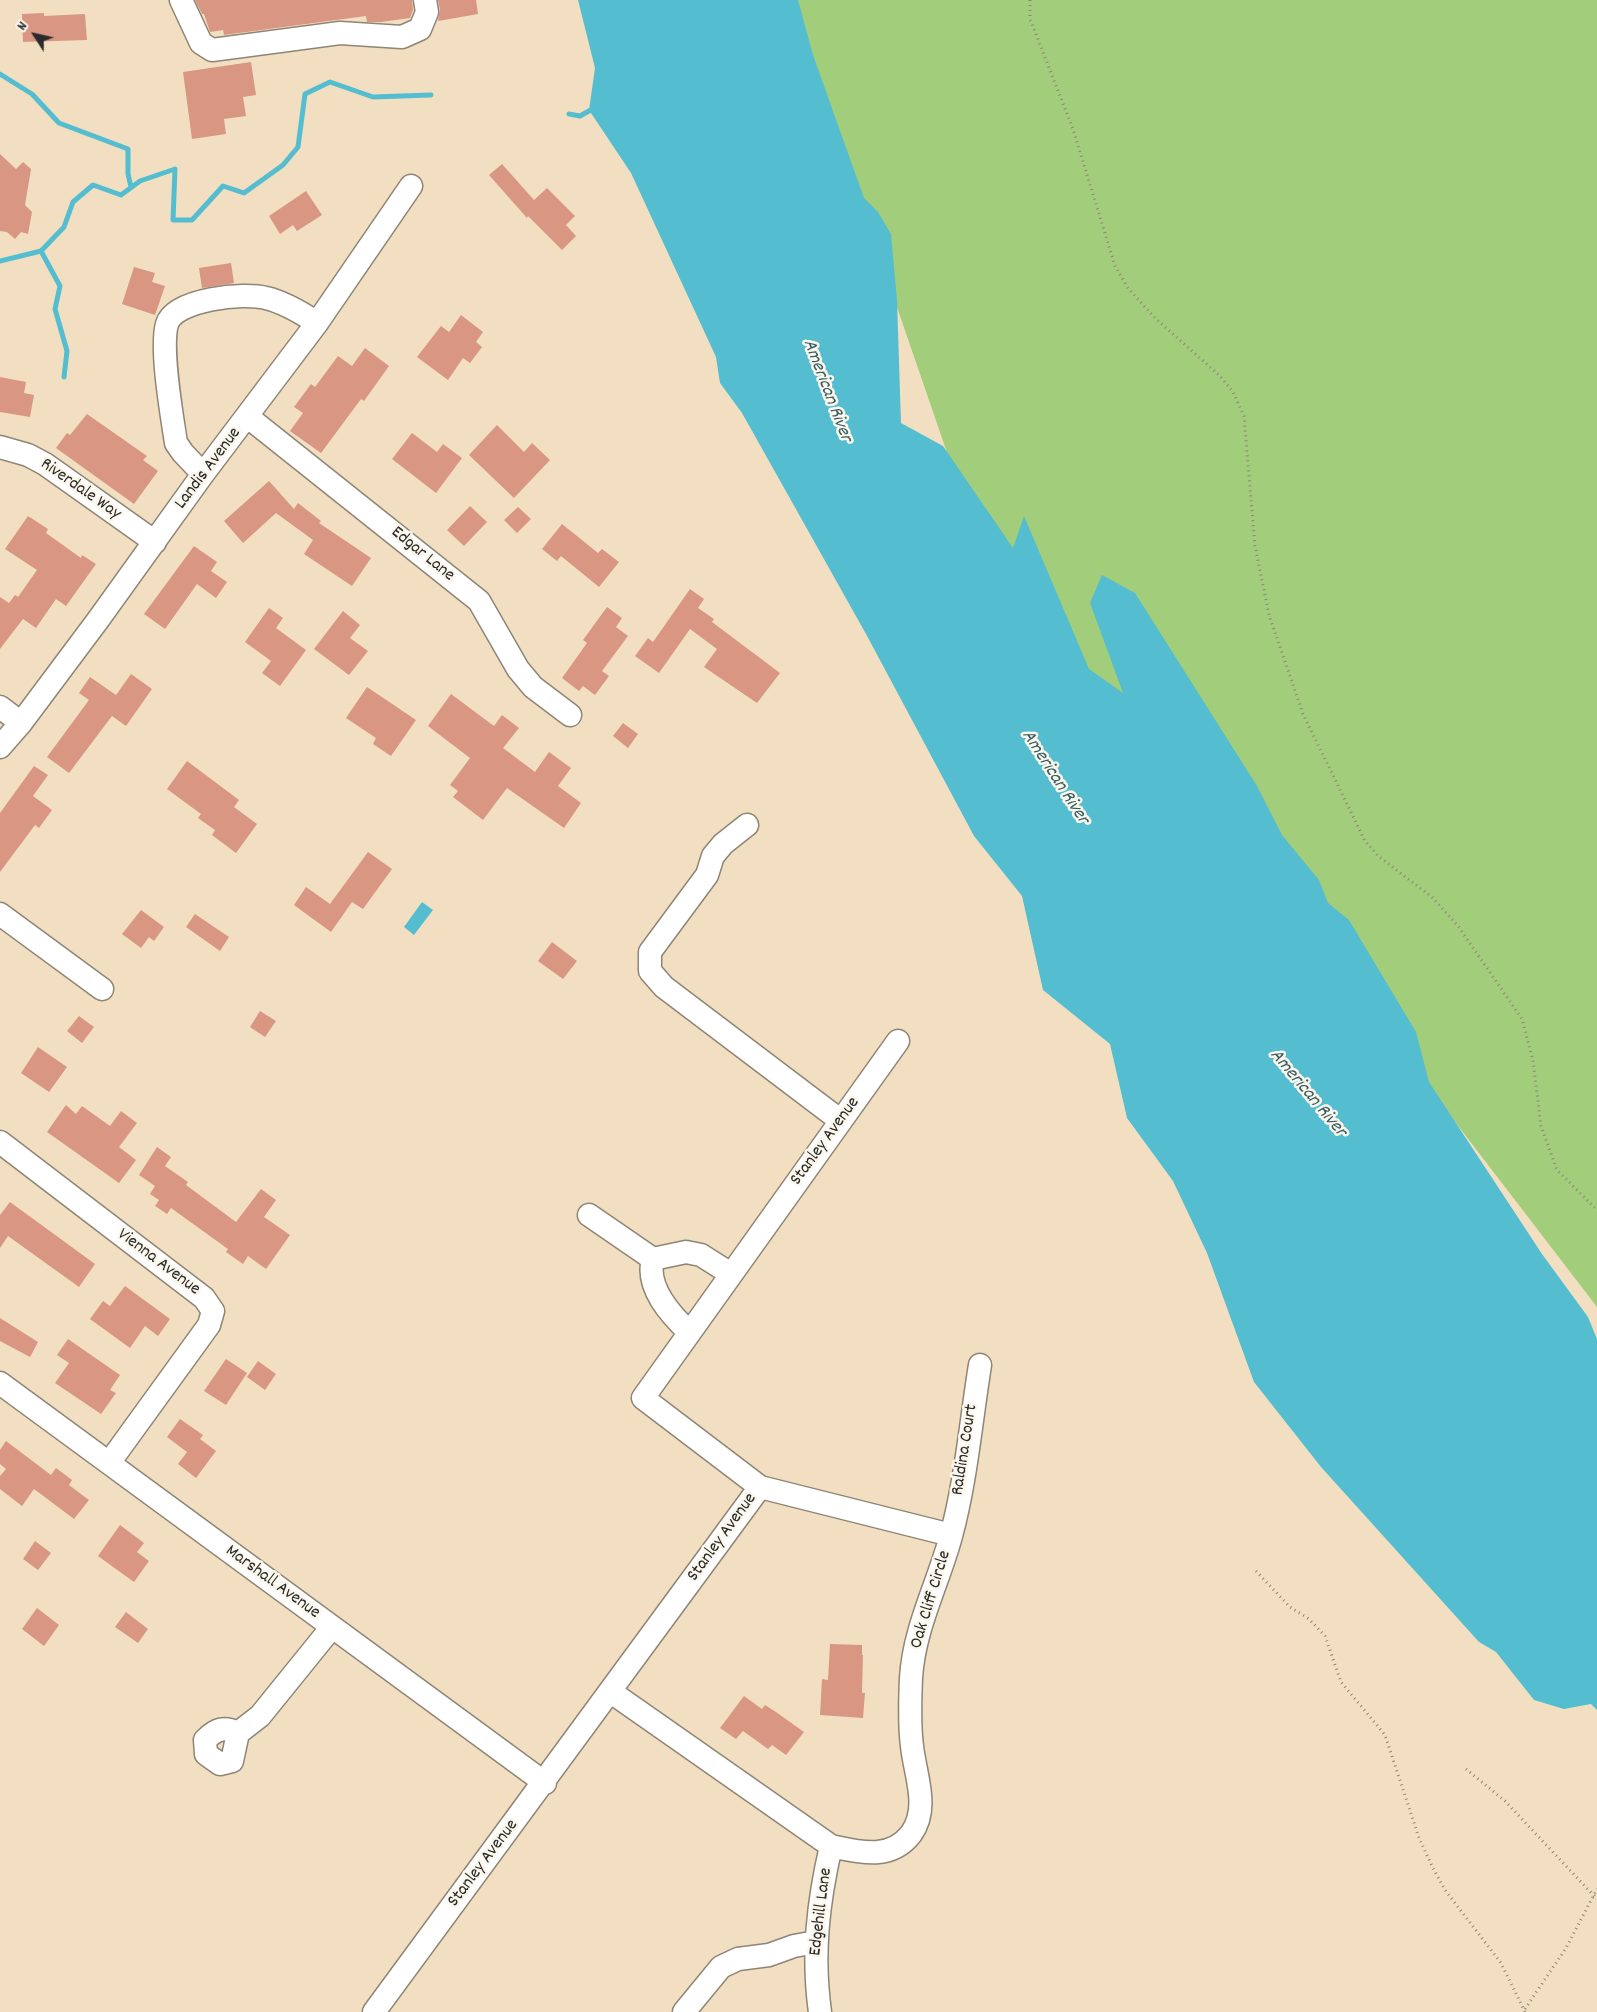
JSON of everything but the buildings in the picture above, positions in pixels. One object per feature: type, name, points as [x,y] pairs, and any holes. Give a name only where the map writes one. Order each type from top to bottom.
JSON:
[{"type":"street","points":[[181,0],[201,43],[212,50],[340,33],[402,37],[420,29],[427,12],[425,0]]},
{"type":"street","name":"Landis Avenue","points":[[0,747],[21,723],[203,474],[317,323],[411,186]]},
{"type":"street","points":[[203,474],[176,443],[166,365],[167,324],[174,314],[204,301],[236,296],[256,297],[265,298],[303,314],[317,323]]},
{"type":"street","name":"Edgar Lane","points":[[248,416],[479,601],[518,669],[533,687],[570,715]]},
{"type":"street","name":"Riverdale Way","points":[[0,447],[28,455],[45,464],[155,542]]},
{"type":"street","points":[[0,707],[21,723]]},
{"type":"street","points":[[747,825],[723,844],[713,856],[707,875],[650,952],[650,971],[664,987],[841,1121]]},
{"type":"street","points":[[0,914],[102,989]]},
{"type":"street","name":"Stanley Avenue","points":[[374,2012],[760,1487],[642,1398],[898,1041]]},
{"type":"street","name":"Vienna Avenue","points":[[0,1142],[204,1298],[213,1312],[209,1325],[109,1463]]},
{"type":"street","points":[[589,1215],[653,1259],[686,1252],[701,1255],[731,1274]]},
{"type":"street","points":[[653,1259],[652,1277],[669,1314],[689,1332]]},
{"type":"street","name":"Raldina Court","points":[[952,1535],[980,1365]]},
{"type":"street","name":"Marshall Avenue","points":[[0,1383],[544,1783]]},
{"type":"street","name":"Oak Cliff Circle","points":[[611,1692],[831,1846],[867,1854],[880,1853],[902,1843],[917,1824],[921,1812],[921,1800],[912,1746],[910,1710],[912,1675],[917,1640],[926,1606],[952,1535],[760,1487]]},
{"type":"street","points":[[238,1733],[260,1716],[332,1628]]},
{"type":"street","name":"Edgehill Lane","points":[[820,2012],[816,1978],[816,1942],[821,1891],[831,1846]]},
{"type":"street","points":[[684,2012],[721,1967],[738,1959],[768,1955],[794,1946],[816,1942]]},
{"type":"path","points":[[1030,0],[1030,19],[1073,129],[1115,266],[1128,288],[1154,317],[1220,376],[1233,392],[1244,416],[1255,546],[1269,615],[1303,714],[1364,841],[1378,856],[1432,897],[1458,926],[1522,1019],[1533,1062],[1541,1126],[1557,1170],[1597,1210]]},
{"type":"path","points":[[1256,1572],[1290,1607],[1309,1619],[1324,1636],[1341,1682],[1385,1735],[1419,1838],[1445,1890],[1489,1945],[1525,2011],[1566,1948],[1595,1898],[1597,1889]]},
{"type":"path","points":[[1466,1769],[1505,1801],[1595,1898]]},
{"type":"green space","points":[[798,0],[1597,0],[1597,1307],[1380,1024],[1143,778],[963,499],[802,31]]},
{"type":"water","name":"American River","points":[[578,0],[798,0],[813,55],[864,198],[878,212],[891,234],[897,300],[901,423],[943,446],[1013,548],[1024,516],[1089,669],[1123,693],[1090,603],[1102,575],[1135,593],[1257,786],[1282,835],[1319,880],[1328,903],[1349,920],[1416,1032],[1429,1082],[1542,1254],[1588,1317],[1597,1339],[1597,1710],[1591,1704],[1564,1709],[1534,1700],[1496,1652],[1479,1642],[1321,1467],[1254,1382],[1207,1253],[1173,1181],[1127,1118],[1110,1044],[1043,990],[1022,896],[974,836],[866,634],[742,413],[720,383],[716,357],[631,173],[589,110],[595,68]]},
{"type":"water","points":[[422,902],[433,910],[414,935],[404,927]]},
{"type":"waterway","points":[[0,74],[32,94],[59,123],[128,149],[128,174],[131,187]]},
{"type":"waterway","points":[[0,261],[41,251],[64,227],[73,202],[93,185],[121,195],[140,181],[175,169],[173,220],[192,220],[223,186],[244,193],[283,165],[298,147],[305,94],[330,82],[373,97],[431,95]]},
{"type":"waterway","points":[[569,114],[580,116],[596,107]]},
{"type":"waterway","points":[[41,251],[60,286],[55,309],[67,351],[64,377]]}]
